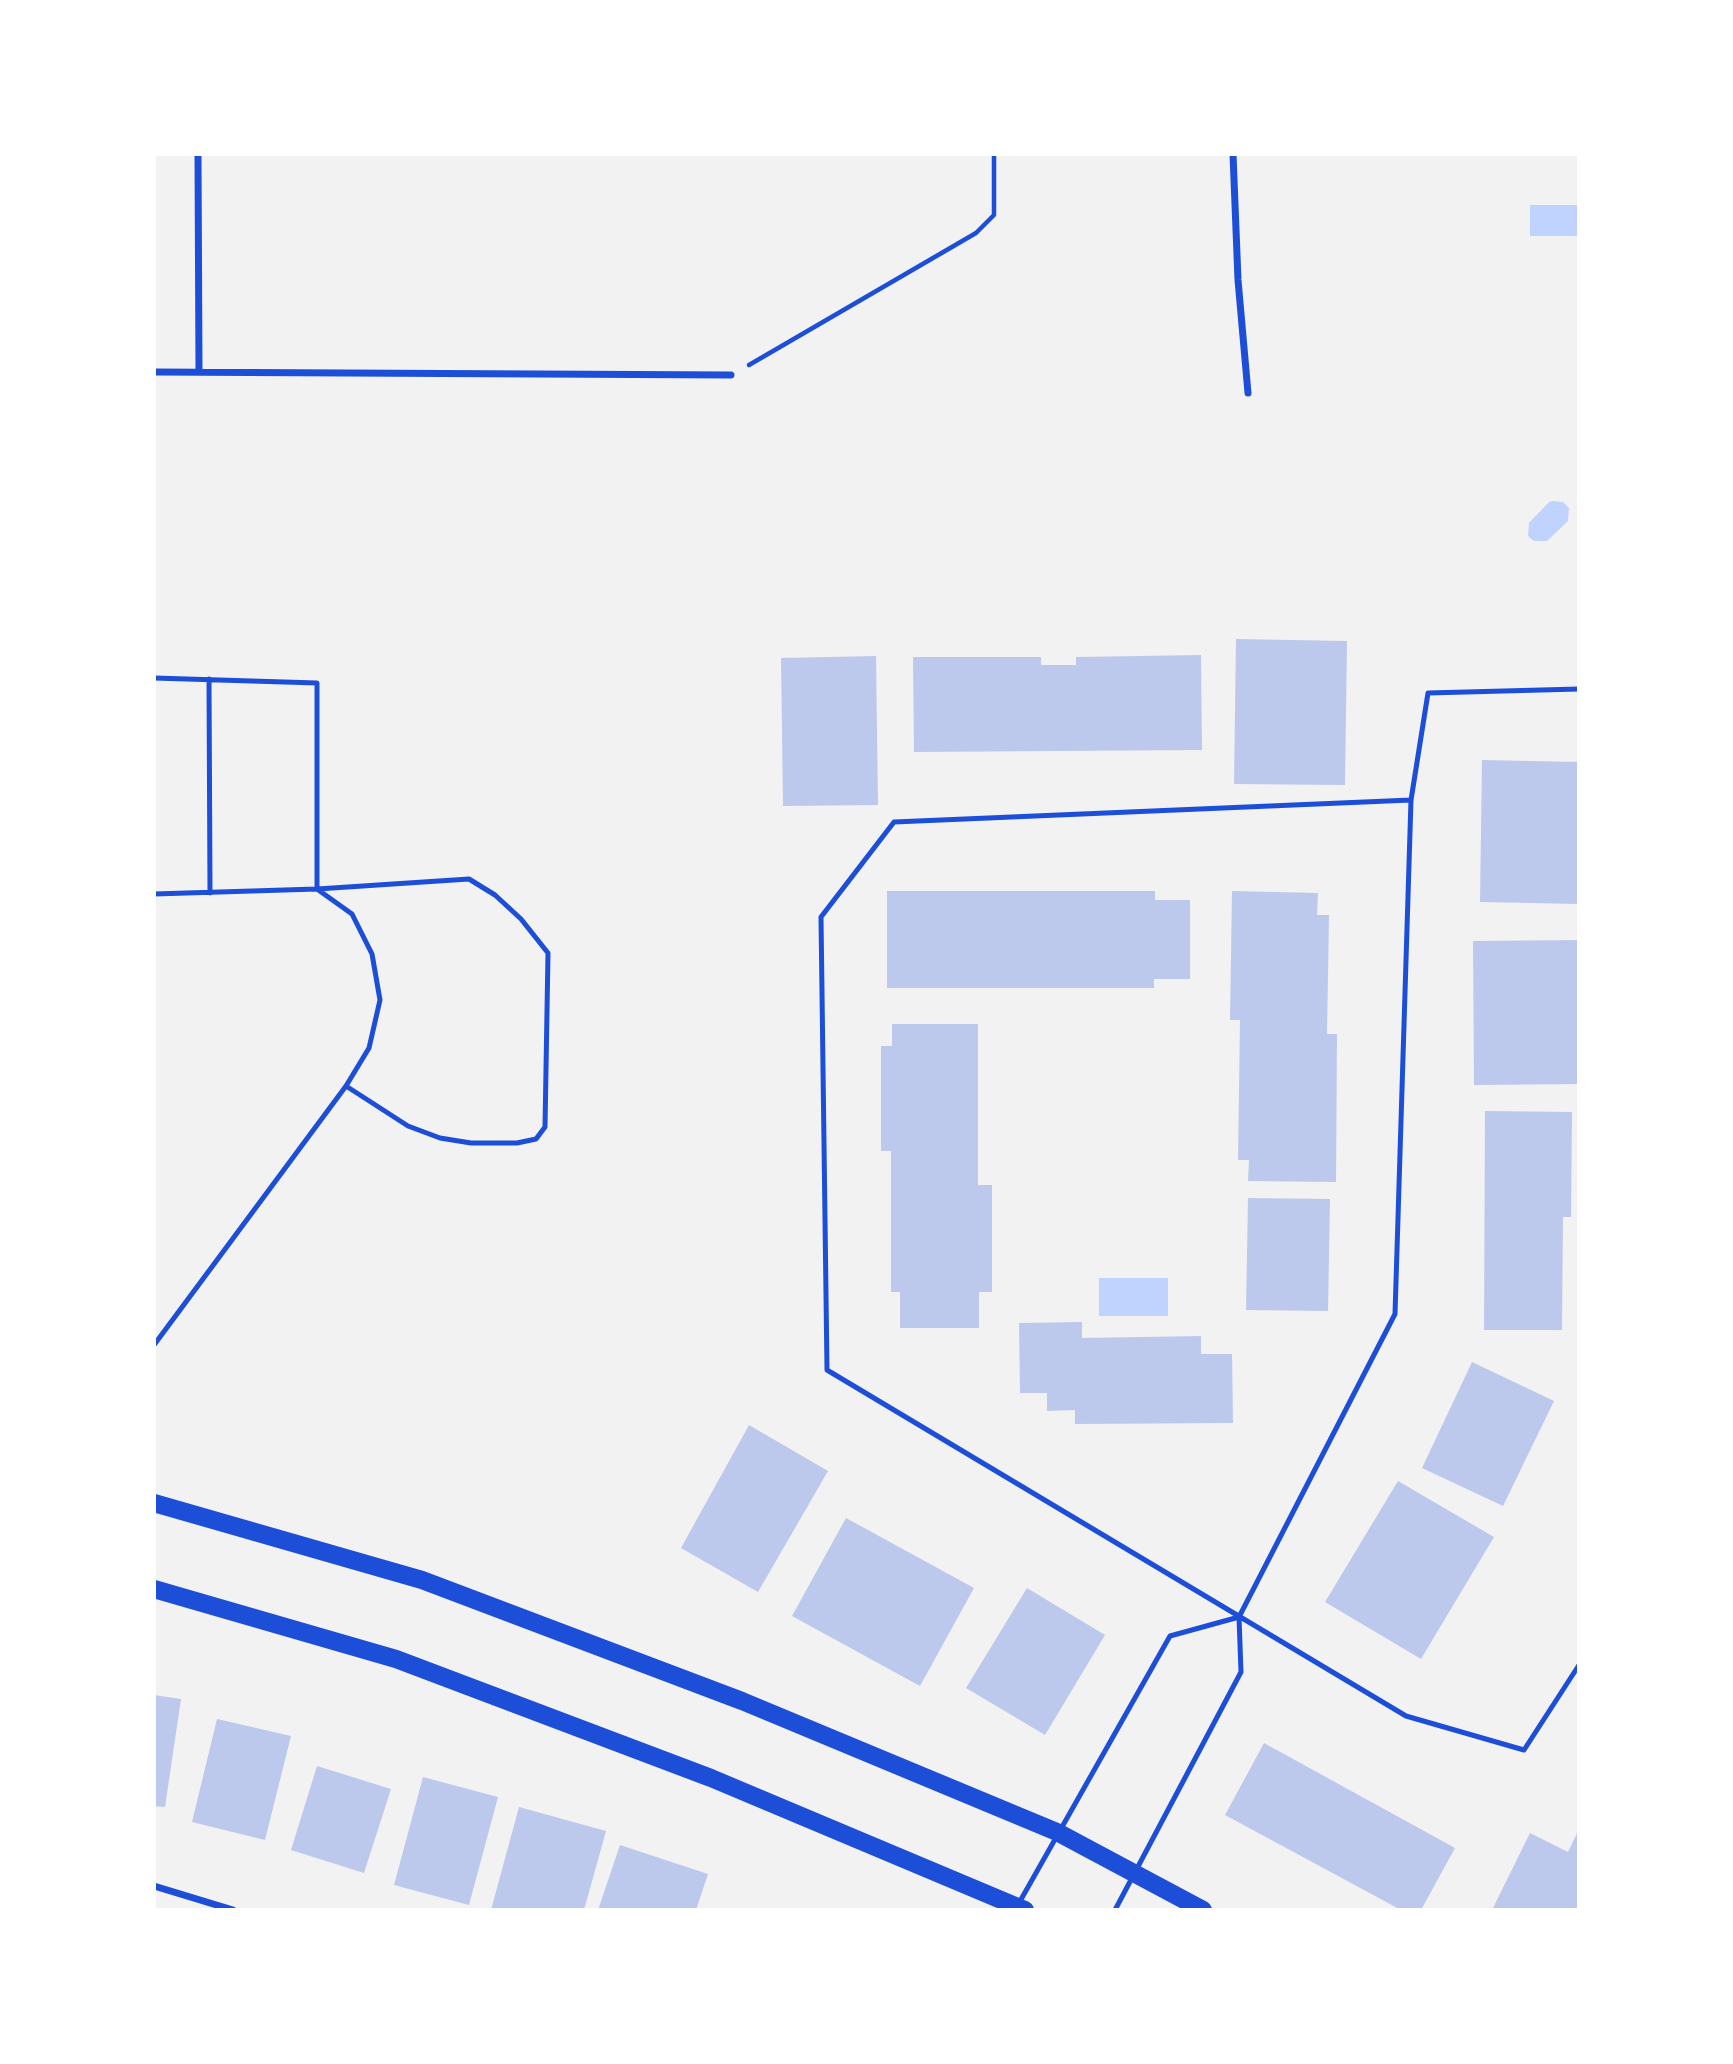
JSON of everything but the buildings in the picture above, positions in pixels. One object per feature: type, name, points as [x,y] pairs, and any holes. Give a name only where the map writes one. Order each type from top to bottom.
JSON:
[{"type":"main road","points":[[154,1503],[422,1580],[742,1701],[1057,1832],[1203,1910]]},
{"type":"main road","points":[[154,1590],[396,1659],[711,1778],[1021,1908]]},
{"type":"street","points":[[198,154],[199,372]]},
{"type":"street","points":[[1233,154],[1238,281],[1248,393]]},
{"type":"street","points":[[154,372],[732,375]]},
{"type":"street","points":[[154,1886],[233,1910]]},
{"type":"lane","points":[[154,678],[317,683],[317,889]]},
{"type":"lane","points":[[209,679],[210,893]]},
{"type":"lane","points":[[1115,1910],[1241,1672],[1239,1617],[1395,1314],[1411,800],[1428,693],[1579,689]]},
{"type":"lane","points":[[1411,800],[894,822],[821,917],[827,1370],[1406,1717],[1524,1750],[1579,1665]]},
{"type":"lane","points":[[154,894],[317,889],[469,879],[495,895],[522,919],[548,953],[545,1127],[536,1139],[517,1143],[471,1143],[440,1138],[408,1126],[345,1086]]},
{"type":"lane","points":[[154,1345],[345,1086],[369,1048],[380,1000],[372,954],[352,914],[317,889]]},
{"type":"lane","points":[[1021,1908],[1057,1832],[1170,1636],[1239,1617]]},
{"type":"path","points":[[732,375],[976,233],[994,215],[995,154]]},
{"type":"water","points":[[1530,205],[1579,205],[1579,236],[1530,236]]},
{"type":"water","points":[[1553,501],[1563,502],[1569,508],[1568,521],[1547,541],[1534,541],[1528,536],[1529,523]]},
{"type":"water","points":[[1099,1278],[1168,1278],[1168,1316],[1099,1316]]}]
